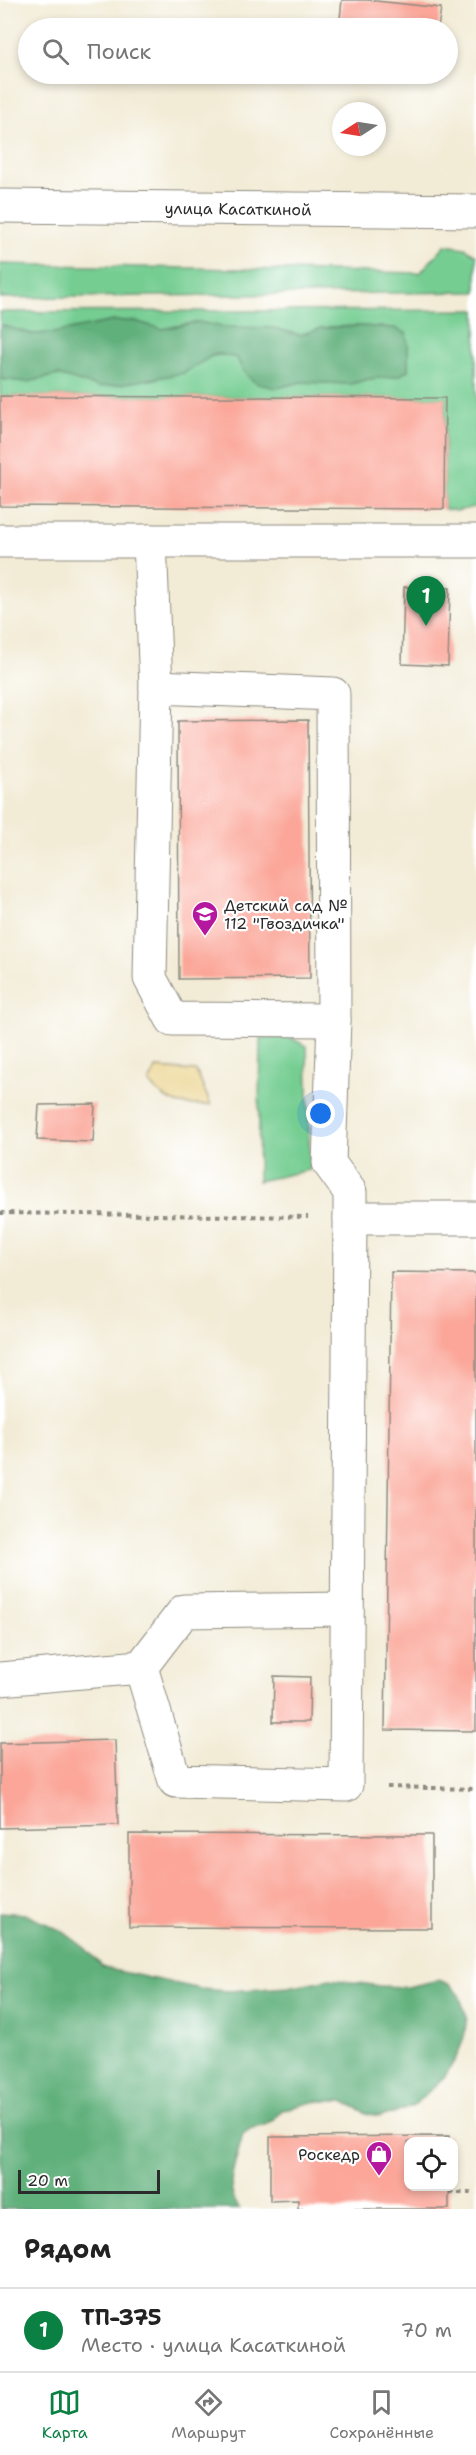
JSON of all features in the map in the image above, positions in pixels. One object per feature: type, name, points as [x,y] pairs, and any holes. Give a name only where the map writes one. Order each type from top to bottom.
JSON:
[{"type":"street","name":"улица Касаткиной","points":[[0,206],[476,211]]},
{"type":"street","points":[[0,541],[476,541]]},
{"type":"street","points":[[150,541],[156,687],[150,978],[172,1019],[334,1020]]},
{"type":"street","points":[[141,1666],[175,1781],[346,1785],[350,1192],[328,1162],[334,1020],[333,694],[156,687]]},
{"type":"street","points":[[350,1218],[476,1218]]},
{"type":"street","points":[[0,1679],[141,1666],[184,1611],[347,1610]]},
{"type":"path","points":[[0,1213],[350,1218]]},
{"type":"path","points":[[346,1785],[476,1789]]},
{"type":"path","points":[[449,2193],[476,2193]]},
{"type":"green space","points":[[445,245],[465,248],[476,255],[476,292],[0,298],[0,264],[420,273]]},
{"type":"green space","points":[[476,310],[476,507],[456,511],[444,509],[445,398],[0,396],[0,379],[27,382],[58,375],[98,387],[134,380],[152,380],[194,367],[208,357],[219,355],[237,358],[243,371],[252,380],[277,388],[301,382],[351,384],[368,379],[399,376],[408,370],[406,333],[394,328],[328,327],[300,335],[273,328],[224,327],[198,322],[162,329],[134,321],[114,321],[54,333],[32,334],[0,325],[0,312]]},
{"type":"green space","points":[[114,321],[134,321],[162,329],[198,322],[224,327],[273,328],[300,335],[321,328],[360,326],[394,328],[406,333],[408,370],[399,376],[368,379],[351,384],[301,382],[277,388],[258,384],[243,371],[237,358],[220,354],[213,355],[184,373],[110,386],[98,387],[58,375],[27,382],[0,379],[0,325],[32,334],[53,333]]},
{"type":"green space","points":[[288,1037],[307,1046],[310,1170],[258,1181],[260,1038]]},
{"type":"green space","points":[[0,1912],[25,1914],[62,1931],[85,1948],[102,1966],[201,1989],[229,1991],[288,1987],[330,1979],[407,1987],[439,1980],[451,1985],[459,1995],[467,2017],[464,2038],[445,2076],[413,2106],[393,2114],[379,2116],[366,2113],[343,2101],[317,2101],[282,2110],[263,2126],[252,2128],[243,2134],[231,2182],[234,2200],[240,2209],[1,2209]]},
{"type":"sand","points":[[156,1068],[196,1071],[211,1105],[184,1105],[163,1096],[149,1083]]},
{"type":"building","points":[[342,0],[367,0],[441,8],[440,18],[340,18]]},
{"type":"building","points":[[0,396],[445,398],[444,509],[0,506]]},
{"type":"building","points":[[404,587],[450,588],[448,666],[402,664]]},
{"type":"building","points":[[308,720],[310,978],[179,979],[178,721]]},
{"type":"building","points":[[95,1104],[93,1142],[37,1140],[39,1105]]},
{"type":"building","points":[[391,1272],[476,1273],[476,1731],[385,1730]]},
{"type":"building","points":[[274,1676],[310,1677],[309,1722],[273,1722]]},
{"type":"building","points":[[115,1740],[118,1825],[0,1828],[0,1743]]},
{"type":"building","points":[[129,1834],[432,1835],[432,1928],[129,1927]]},
{"type":"building","points":[[449,2136],[404,2137],[404,2191],[449,2191],[449,2209],[298,2209],[298,2200],[270,2201],[270,2137]]},
{"type":"place","name":"ТП-375","points":[[426,626]]},
{"type":"place","name":"Детский сад № 112 \"Гвоздичка\"","points":[[205,937]]},
{"type":"place","name":"Роскедр","points":[[379,2177]]}]
